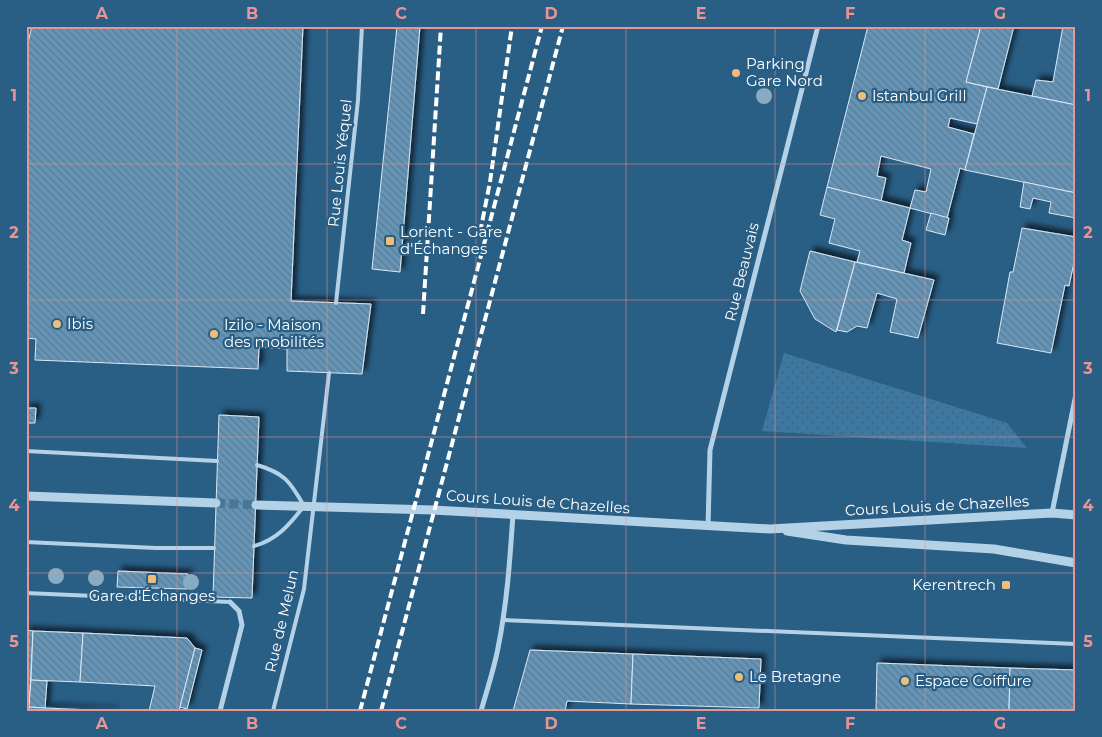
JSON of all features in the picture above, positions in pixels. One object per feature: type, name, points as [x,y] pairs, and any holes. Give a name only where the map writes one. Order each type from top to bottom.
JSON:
[{"type":"street","name":"Rue Beauvais","points":[[708,527],[710,450],[818,26]]},
{"type":"street","points":[[1052,513],[1076,394]]},
{"type":"street","points":[[26,496],[216,503]]},
{"type":"street","name":"Cours Louis de Chazelles","points":[[256,505],[314,505],[513,514],[708,527],[770,529],[1052,513],[1076,515]]},
{"type":"street","points":[[481,711],[498,649],[503,620],[509,577],[513,514]]},
{"type":"street","name":"Cours Louis de Chazelles","points":[[770,529],[846,540],[994,549],[1076,563]]},
{"type":"street","points":[[220,711],[242,625],[239,611],[230,602]]},
{"type":"lane","name":"Rue Louis Yéquel","points":[[336,303],[358,100],[362,26]]},
{"type":"lane","points":[[314,505],[329,373]]},
{"type":"lane","points":[[26,451],[217,461]]},
{"type":"lane","points":[[254,546],[267,543],[289,526],[304,506],[294,486],[277,471],[257,465]]},
{"type":"lane","name":"Rue de Melun","points":[[274,711],[304,589],[314,505]]},
{"type":"lane","points":[[26,542],[156,548],[214,548]]},
{"type":"lane","points":[[26,593],[230,602]]},
{"type":"lane","points":[[503,620],[1076,644]]},
{"type":"shaded area","points":[[784,353],[1007,423],[1027,448],[762,431]]},
{"type":"building","points":[[32,26],[303,26],[291,301],[371,304],[362,374],[287,371],[287,349],[259,347],[258,369],[35,360],[36,339],[26,338],[26,51]]},
{"type":"building","points":[[397,26],[420,26],[400,272],[372,269]]},
{"type":"building","points":[[868,26],[981,26],[966,82],[987,87],[977,124],[950,118],[948,127],[974,134],[965,170],[960,168],[947,218],[910,208],[915,190],[926,192],[931,169],[881,156],[877,176],[886,178],[881,201],[827,187]]},
{"type":"building","points":[[981,26],[1014,26],[998,89],[966,82]]},
{"type":"building","points":[[1063,26],[1076,26],[1076,105],[1032,96],[1036,80],[1053,82]]},
{"type":"building","points":[[987,87],[1076,105],[1076,193],[965,170]]},
{"type":"building","points":[[1024,182],[1076,193],[1076,218],[1049,213],[1051,202],[1033,198],[1030,209],[1020,207]]},
{"type":"building","points":[[827,187],[910,208],[902,240],[911,243],[904,273],[857,262],[860,251],[829,243],[835,219],[820,215]]},
{"type":"building","points":[[931,213],[949,218],[945,235],[926,230]]},
{"type":"building","points":[[1022,228],[1076,237],[1076,253],[1069,286],[1065,285],[1051,353],[997,343],[1010,272],[1013,272]]},
{"type":"building","points":[[810,251],[855,262],[836,332],[815,319],[800,291]]},
{"type":"building","points":[[855,262],[934,280],[918,338],[890,332],[897,299],[877,293],[867,328],[857,326],[847,332],[837,330]]},
{"type":"building","points":[[26,408],[36,408],[35,423],[26,423]]},
{"type":"building","points":[[219,415],[259,417],[252,598],[213,597]]},
{"type":"building","points":[[118,571],[188,574],[187,589],[117,587]]},
{"type":"building","points":[[26,630],[33,631],[29,711],[26,711]]},
{"type":"building","points":[[33,631],[83,633],[80,682],[31,680]]},
{"type":"building","points":[[83,633],[187,638],[195,648],[179,711],[149,711],[155,686],[80,682]]},
{"type":"building","points":[[195,648],[202,650],[187,709],[180,707]]},
{"type":"building","points":[[530,650],[633,654],[631,704],[567,701],[565,711],[513,711]]},
{"type":"building","points":[[633,654],[761,659],[759,708],[631,704]]},
{"type":"building","points":[[877,663],[1010,668],[1009,711],[876,711]]},
{"type":"building","points":[[1010,668],[1076,670],[1076,711],[1009,711]]},
{"type":"building","points":[[31,680],[47,681],[45,708],[29,707]]},
{"type":"building","points":[[29,707],[45,708],[114,711],[29,711]]},
{"type":"tunnel","points":[[216,503],[256,505]]},
{"type":"railway","points":[[423,314],[441,26]]},
{"type":"railway","points":[[480,233],[490,182],[512,26]]},
{"type":"railway","points":[[360,711],[542,26]]},
{"type":"railway","points":[[381,711],[563,26]]},
{"type":"place","name":"Parking Gare Nord","points":[[736,73]]},
{"type":"place","name":"Istanbul Grill","points":[[862,96]]},
{"type":"place","name":"Lorient - Gare d'Échanges","points":[[390,241]]},
{"type":"place","name":"Ibis","points":[[57,324]]},
{"type":"place","name":"Izilo - Maison des mobilités","points":[[214,334]]},
{"type":"place","name":"Gare d'Échanges","points":[[152,579]]},
{"type":"place","name":"Kerentrech","points":[[1006,585]]},
{"type":"place","name":"Le Bretagne","points":[[739,677]]},
{"type":"place","name":"Espace Coiffure","points":[[905,681]]}]
